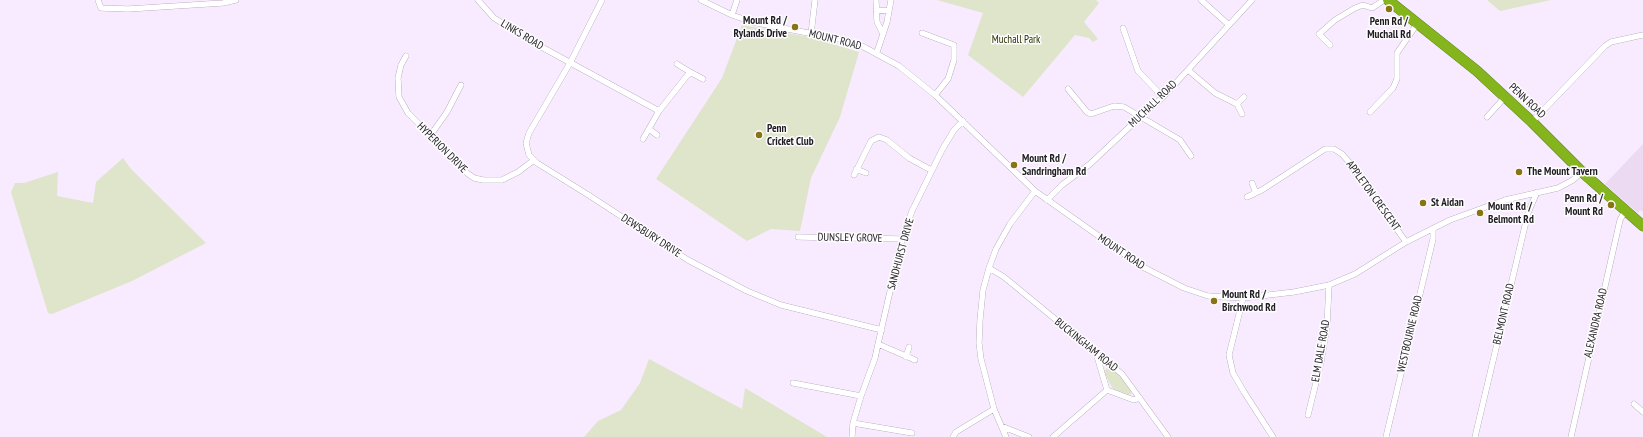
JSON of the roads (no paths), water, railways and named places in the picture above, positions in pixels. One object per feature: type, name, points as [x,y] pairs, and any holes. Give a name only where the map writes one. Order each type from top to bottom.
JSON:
[{"type":"highway","name":"PENN ROAD","points":[[1388,0],[1477,71],[1532,122],[1582,172],[1643,226]]},
{"type":"street","points":[[98,0],[101,8],[128,10],[223,3],[236,0]]},
{"type":"street","name":"LINKS ROAD","points":[[478,0],[494,18],[536,44],[660,111]]},
{"type":"street","points":[[534,160],[527,149],[526,138],[570,63],[602,0]]},
{"type":"street","name":"MOUNT ROAD","points":[[701,0],[732,15],[752,22],[844,40],[877,52],[900,66],[935,95],[1035,191],[1047,200],[1141,266],[1169,282],[1208,296],[1242,298],[1294,292],[1329,285],[1355,274],[1406,242],[1433,230],[1450,220],[1505,200],[1565,185],[1582,172]]},
{"type":"street","points":[[732,15],[737,0]]},
{"type":"street","points":[[811,34],[815,0]]},
{"type":"street","points":[[876,0],[877,22],[883,34]]},
{"type":"street","points":[[877,52],[891,0]]},
{"type":"street","points":[[1201,0],[1229,25]]},
{"type":"street","name":"MUCHALL ROAD","points":[[1047,200],[1062,185],[1090,164],[1163,97],[1252,0]]},
{"type":"street","points":[[1330,45],[1319,34],[1335,20],[1355,8],[1364,5],[1372,8],[1384,0]]},
{"type":"street","points":[[876,10],[889,11]]},
{"type":"street","points":[[1370,112],[1394,88],[1397,79],[1397,53],[1417,24]]},
{"type":"street","points":[[1123,28],[1138,71],[1163,97]]},
{"type":"street","points":[[922,33],[954,45],[954,60],[948,79],[935,95]]},
{"type":"street","points":[[1532,122],[1605,46],[1611,42],[1643,35]]},
{"type":"street","name":"HYPERION DRIVE","points":[[406,56],[400,65],[398,78],[399,97],[408,113],[467,173],[474,178],[483,180],[502,180],[534,160]]},
{"type":"street","points":[[678,64],[703,79]]},
{"type":"street","points":[[1188,70],[1215,93],[1237,104],[1242,114]]},
{"type":"street","points":[[643,139],[660,111],[690,72]]},
{"type":"street","points":[[430,136],[447,112],[461,85]]},
{"type":"street","points":[[1068,89],[1087,112],[1091,114],[1114,106],[1124,107],[1180,140],[1191,156]]},
{"type":"street","points":[[1237,104],[1244,97]]},
{"type":"street","points":[[1487,117],[1505,97]]},
{"type":"street","name":"SANDHURST DRIVE","points":[[852,437],[853,423],[875,358],[902,239],[912,210],[948,139],[963,121]]},
{"type":"street","points":[[649,129],[657,135]]},
{"type":"street","points":[[854,175],[871,141],[879,137],[888,140],[909,158],[931,170]]},
{"type":"street","name":"APPLETON CRESCENT","points":[[1247,197],[1262,190],[1325,150],[1334,149],[1342,154],[1406,242]]},
{"type":"street","name":"DEWSBURY DRIVE","points":[[534,160],[688,260],[747,291],[781,305],[882,330]]},
{"type":"street","points":[[856,169],[866,173]]},
{"type":"street","points":[[1252,183],[1256,193]]},
{"type":"street","points":[[1006,437],[994,409],[984,376],[979,343],[983,290],[996,249],[1010,224],[1035,191]]},
{"type":"street","name":"BELMONT ROAD","points":[[1475,437],[1528,213],[1537,192]]},
{"type":"street","name":"ALEXANDRA ROAD","points":[[1571,437],[1620,220],[1625,211]]},
{"type":"street","name":"WESTBOURNE ROAD","points":[[1386,437],[1433,239],[1433,230]]},
{"type":"street","name":"DUNSLEY GROVE","points":[[798,237],[902,239]]},
{"type":"street","name":"BUCKINGHAM ROAD","points":[[989,268],[1004,277],[1122,374],[1168,437]]},
{"type":"street","name":"ELM DALE ROAD","points":[[1308,416],[1321,362],[1327,326],[1329,285]]},
{"type":"street","points":[[1242,298],[1230,355],[1233,373],[1273,437]]},
{"type":"street","points":[[878,344],[915,360]]},
{"type":"street","points":[[906,357],[909,347]]},
{"type":"street","points":[[1096,353],[1107,390]]},
{"type":"street","points":[[793,383],[861,396]]},
{"type":"street","points":[[1107,390],[1134,400],[1140,398]]},
{"type":"street","points":[[1053,437],[1107,390]]},
{"type":"street","points":[[1634,404],[1643,412]]},
{"type":"street","points":[[952,437],[956,432],[994,409]]},
{"type":"street","points":[[853,423],[904,434],[912,433]]},
{"type":"street","points":[[1001,426],[1029,437]]},
{"type":"place","name":"Penn Rd / Muchall Rd","points":[[1389,9]]},
{"type":"place","name":"Mount Rd / Rylands Drive","points":[[795,27]]},
{"type":"place","name":"Penn Cricket Club","points":[[759,135]]},
{"type":"place","name":"Mount Rd / Sandringham Rd","points":[[1014,165]]},
{"type":"place","name":"The Mount Tavern","points":[[1519,172]]},
{"type":"place","name":"St Aidan","points":[[1423,203]]},
{"type":"place","name":"Penn Rd / Mount Rd","points":[[1611,205]]},
{"type":"place","name":"Mount Rd / Belmont Rd","points":[[1480,213]]},
{"type":"place","name":"Mount Rd / Birchwood Rd","points":[[1214,301]]},
{"type":"park label","name":"Muchall Park","points":[[1016,40]]}]
